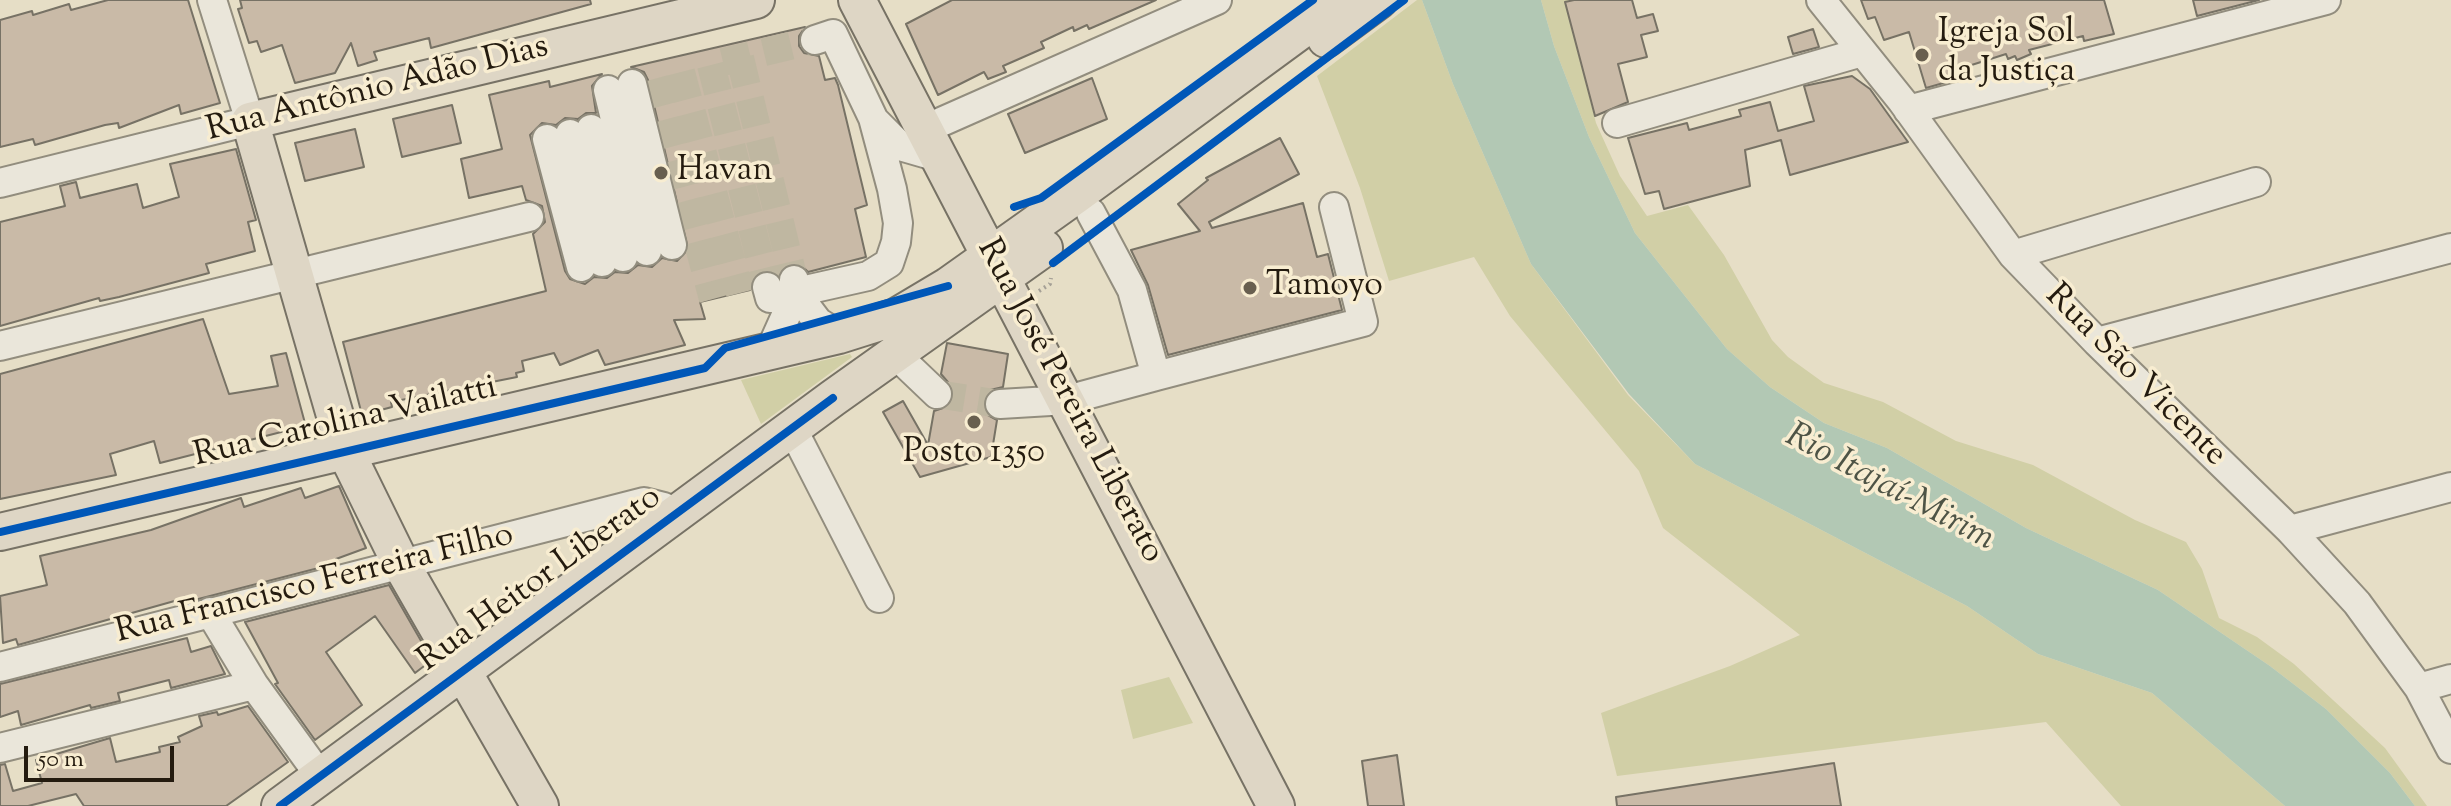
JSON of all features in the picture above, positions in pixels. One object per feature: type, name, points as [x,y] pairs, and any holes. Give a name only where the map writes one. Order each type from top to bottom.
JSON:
[{"type":"main road","name":"Rua Antônio Adão Dias","points":[[275,123],[549,60],[756,0]]},
{"type":"main road","name":"Rua José Pereira Liberato","points":[[857,0],[1276,806]]},
{"type":"main road","name":"Rua Heitor Liberato","points":[[996,267],[1091,213],[1364,2]]},
{"type":"main road","name":"Rua Heitor Liberato","points":[[280,806],[894,353],[996,267],[1364,2]]},
{"type":"main road","points":[[275,123],[295,276],[345,450],[401,564],[465,670],[540,806]]},
{"type":"main road","name":"Rua Carolina Vailatti","points":[[0,532],[839,335],[896,317],[996,267]]},
{"type":"street","points":[[212,0],[275,123]]},
{"type":"street","name":"Rua São Vicente","points":[[1821,0],[1908,110],[2013,255],[2097,342],[2290,530],[2357,603],[2419,688],[2451,749]]},
{"type":"street","points":[[1908,110],[2326,0]]},
{"type":"street","points":[[873,118],[900,146],[931,144],[1198,4]]},
{"type":"street","points":[[786,287],[868,276],[889,263],[898,223],[873,118],[833,34],[815,40]]},
{"type":"street","points":[[1617,123],[1862,52]]},
{"type":"street","points":[[620,87],[625,257]]},
{"type":"street","name":"Rua Antônio Adão Dias","points":[[0,183],[275,123]]},
{"type":"street","points":[[625,257],[569,134],[625,257]]},
{"type":"street","points":[[2013,255],[2256,182]]},
{"type":"street","points":[[1000,404],[1067,400],[1363,322],[1334,207]]},
{"type":"street","points":[[1091,213],[1132,290],[1156,376]]},
{"type":"street","points":[[0,346],[529,217]]},
{"type":"street","points":[[2097,342],[2451,248]]},
{"type":"street","points":[[786,287],[818,322],[839,335]]},
{"type":"street","points":[[770,351],[786,287]]},
{"type":"street","points":[[894,353],[937,394]]},
{"type":"street","points":[[792,428],[879,598]]},
{"type":"street","points":[[2290,530],[2451,487]]},
{"type":"street","name":"Rua Francisco Ferreira Filho","points":[[0,667],[644,502],[664,507],[674,515]]},
{"type":"street","points":[[210,612],[254,685],[320,776]]},
{"type":"street","points":[[2419,688],[2451,679]]},
{"type":"street","points":[[0,748],[254,685]]},
{"type":"shaded area","points":[[1417,0],[1422,0],[1453,84],[1531,264],[1628,395],[1695,464],[1967,606],[2038,654],[2152,693],[2285,806],[2121,806],[2046,722],[1617,776],[1601,713],[1730,666],[1800,635],[1663,528],[1639,471],[1510,316],[1474,257],[1389,281],[1360,188],[1317,76]]},
{"type":"shaded area","points":[[1541,0],[1573,0],[1577,49],[1596,123],[1620,176],[1647,216],[1688,205],[1724,255],[1772,340],[1788,357],[1824,383],[1883,402],[1956,441],[2033,465],[2135,520],[2186,542],[2202,569],[2219,618],[2257,637],[2294,664],[2385,748],[2427,806],[2415,806],[2390,773],[2326,709],[2270,666],[2158,590],[2026,528],[1887,448],[1824,423],[1770,387],[1727,349],[1635,233],[1589,137],[1554,46]]},
{"type":"shaded area","points":[[850,354],[852,357],[761,424],[741,380]]},
{"type":"shaded area","points":[[1169,677],[1193,723],[1133,739],[1121,690]]},
{"type":"water","name":"Rio Itajaí-Mirim","points":[[1422,0],[1541,0],[1554,46],[1589,137],[1635,233],[1727,349],[1770,387],[1824,423],[1887,448],[2026,528],[2158,590],[2270,666],[2326,709],[2390,773],[2415,806],[2285,806],[2152,693],[2038,654],[1967,606],[1695,464],[1629,394],[1531,264],[1453,84]]},
{"type":"building","points":[[108,0],[188,0],[220,103],[181,114],[179,105],[119,128],[118,123],[105,125],[35,145],[33,139],[0,147],[0,20],[32,11],[33,15],[69,4],[71,10]]},
{"type":"building","points":[[240,0],[590,0],[591,4],[431,48],[429,38],[374,52],[377,60],[358,66],[351,43],[335,73],[295,83],[282,45],[261,52],[257,41],[249,43],[238,9],[242,8]]},
{"type":"building","points":[[952,0],[1156,0],[1089,29],[1087,25],[1074,31],[1073,27],[1041,42],[1044,48],[1003,66],[1006,72],[988,79],[984,72],[938,95],[906,24]]},
{"type":"building","points":[[1632,0],[1637,18],[1653,14],[1658,31],[1641,35],[1647,57],[1618,64],[1628,102],[1595,116],[1565,2]]},
{"type":"building","points":[[1861,0],[2104,0],[2114,34],[2084,41],[2083,36],[2029,50],[2031,54],[2017,60],[2015,56],[2008,59],[2006,54],[1959,69],[1961,78],[1926,88],[1909,32],[1884,40],[1875,17],[1868,19]]},
{"type":"building","points":[[2193,0],[2259,0],[2197,16]]},
{"type":"building","name":"Havan","points":[[805,27],[799,36],[799,46],[804,53],[819,56],[825,80],[835,78],[838,85],[867,205],[855,209],[866,257],[808,272],[801,265],[792,263],[778,274],[762,271],[754,276],[750,290],[700,302],[705,319],[674,320],[685,345],[605,365],[598,350],[560,365],[554,353],[522,361],[524,371],[516,373],[517,377],[391,402],[392,407],[362,415],[343,342],[546,291],[533,234],[545,222],[542,206],[526,200],[522,186],[469,198],[461,159],[502,149],[489,95],[549,81],[550,87],[602,74],[592,86],[596,113],[586,113],[578,119],[565,118],[556,125],[542,123],[530,135],[565,271],[570,279],[585,284],[594,277],[607,278],[615,272],[628,273],[638,265],[652,267],[662,258],[677,261],[688,249],[648,80],[644,72],[631,67]]},
{"type":"building","points":[[1813,29],[1819,47],[1793,54],[1788,37]]},
{"type":"building","points":[[1852,76],[1870,89],[1908,142],[1790,175],[1781,140],[1745,150],[1750,186],[1664,209],[1659,191],[1645,194],[1628,138],[1687,123],[1689,130],[1741,116],[1739,110],[1770,102],[1778,131],[1814,121],[1804,86]]},
{"type":"building","points":[[1092,78],[1107,119],[1025,153],[1008,114]]},
{"type":"building","points":[[452,105],[461,143],[402,157],[393,119]]},
{"type":"building","points":[[355,129],[364,167],[305,181],[295,143]]},
{"type":"building","name":"Tamoyo","points":[[1280,138],[1299,174],[1209,222],[1212,228],[1303,203],[1317,257],[1328,254],[1342,310],[1168,355],[1148,285],[1131,250],[1200,231],[1178,204],[1208,180],[1206,178]]},
{"type":"building","points":[[236,149],[256,220],[248,222],[255,251],[206,264],[209,273],[119,297],[100,301],[99,298],[0,326],[0,222],[65,206],[60,186],[76,182],[80,198],[137,184],[143,208],[179,197],[170,164]]},
{"type":"building","points":[[203,319],[229,394],[278,386],[271,356],[286,353],[309,438],[303,439],[293,429],[160,463],[154,441],[110,454],[116,475],[0,499],[0,374]]},
{"type":"building","points":[[947,343],[1008,354],[1003,387],[990,390],[983,404],[986,414],[997,420],[991,457],[920,477],[883,412],[903,401],[928,445],[934,411],[949,406],[954,397],[953,388],[941,374]]},
{"type":"building","points":[[339,486],[366,548],[336,559],[338,563],[179,604],[178,600],[18,645],[16,639],[3,643],[0,596],[47,585],[40,556],[151,530],[241,498],[244,507],[301,488],[305,498]]},
{"type":"building","points":[[389,585],[432,660],[415,673],[375,616],[326,652],[362,705],[315,740],[275,684],[278,683],[245,622]]},
{"type":"building","points":[[187,638],[191,652],[211,646],[225,674],[171,688],[169,680],[118,693],[120,701],[91,708],[90,705],[21,725],[18,711],[0,717],[0,684]]},
{"type":"building","points":[[248,706],[288,762],[226,806],[84,806],[76,794],[28,806],[0,806],[0,765],[5,764],[13,791],[42,783],[36,760],[110,738],[116,762],[160,752],[159,747],[180,742],[178,737],[202,726],[199,716],[217,712],[218,715]]},
{"type":"building","points":[[1397,755],[1404,806],[1368,806],[1362,761]]},
{"type":"building","points":[[1834,763],[1841,806],[1617,806],[1616,797]]},
{"type":"tunnel","points":[[723,62],[815,40]]},
{"type":"tunnel","points":[[740,58],[794,280]]},
{"type":"tunnel","points":[[711,65],[767,287]]},
{"type":"tunnel","points":[[681,72],[740,293]]},
{"type":"tunnel","points":[[654,79],[713,299]]},
{"type":"tunnel","points":[[937,394],[1000,404]]},
{"type":"cycle path","points":[[1014,207],[1041,198],[1313,0]]},
{"type":"cycle path","points":[[1053,263],[1404,0]]},
{"type":"cycle path","points":[[0,532],[705,368],[725,348],[948,286]]},
{"type":"cycle path","points":[[280,806],[833,398]]},
{"type":"place","name":"Igreja Sol da Justiça","points":[[1922,55]]},
{"type":"place","name":"Havan","points":[[661,173]]},
{"type":"place","name":"Tamoyo","points":[[1250,288]]},
{"type":"place","name":"Posto 1350","points":[[974,422]]}]
